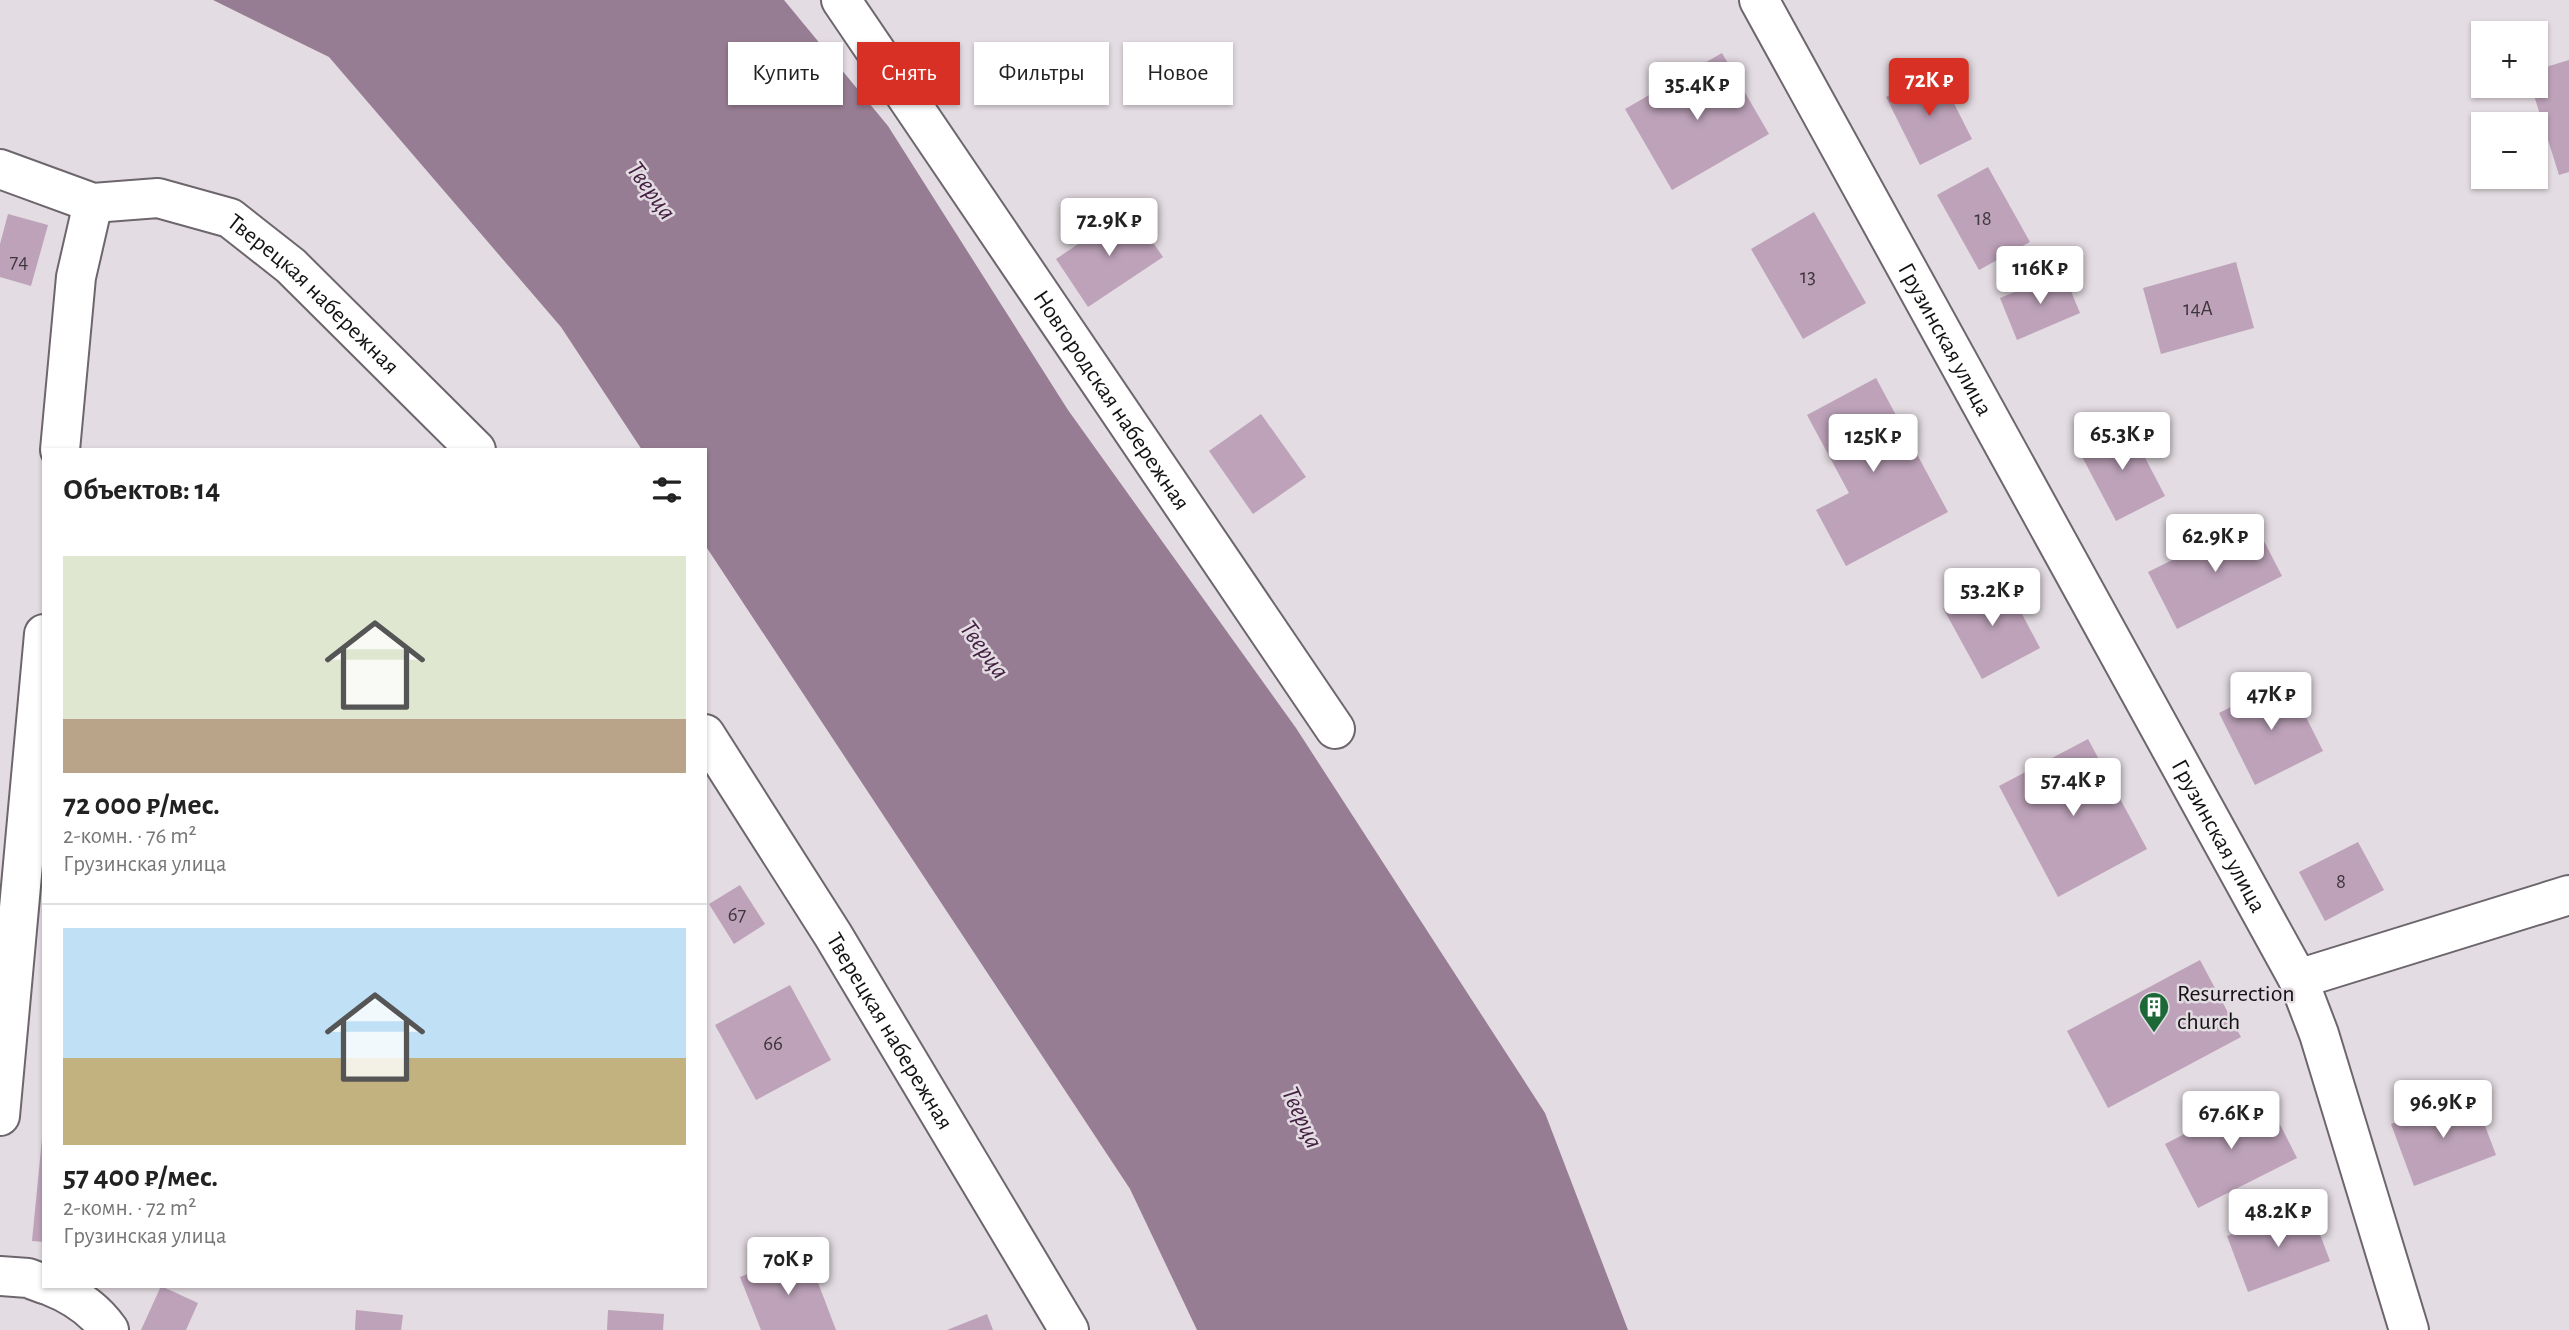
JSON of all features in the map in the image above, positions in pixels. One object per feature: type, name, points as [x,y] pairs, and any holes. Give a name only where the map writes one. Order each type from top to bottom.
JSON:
[{"type":"street","name":"Новгородская набережная","points":[[841,0],[1335,729]]},
{"type":"street","name":"Грузинская улица","points":[[1759,0],[2298,979],[2319,1034],[2409,1330]]},
{"type":"street","name":"Тверецкая набережная","points":[[0,169],[93,203],[158,198],[230,218],[291,267],[475,448]]},
{"type":"street","points":[[61,448],[76,276],[93,203]]},
{"type":"street","points":[[0,1116],[42,656]]},
{"type":"street","name":"Тверецкая набережная","points":[[707,737],[833,935],[1069,1330]]},
{"type":"street","points":[[2298,979],[2569,894]]},
{"type":"street","points":[[0,1276],[28,1278],[42,1283]]},
{"type":"street","points":[[55,1288],[68,1293],[101,1319],[109,1330]]},
{"type":"water","name":"Тверца","points":[[213,0],[784,0],[819,42],[728,42],[728,105],[843,105],[843,71],[857,88],[857,105],[871,105],[888,126],[1068,410],[1296,728],[1545,1113],[1628,1330],[1197,1330],[1130,1189],[707,548],[707,448],[641,448],[561,327],[329,57]]},
{"type":"building","points":[[1722,53],[1769,134],[1672,190],[1625,109]]},
{"type":"building","points":[[2569,60],[2569,172],[2559,175],[2548,140],[2548,112],[2539,112],[2535,98],[2548,98],[2548,66]]},
{"type":"building","points":[[1937,70],[1972,139],[1920,165],[1886,97]]},
{"type":"building","points":[[1988,167],[2030,242],[1979,270],[1937,195]]},
{"type":"building","points":[[1130,209],[1163,257],[1088,307],[1056,259]]},
{"type":"building","points":[[1814,212],[1866,303],[1803,339],[1751,249]]},
{"type":"building","points":[[8,214],[48,225],[31,286],[0,277],[0,244]]},
{"type":"building","points":[[2236,262],[2254,328],[2161,354],[2143,288]]},
{"type":"building","points":[[2063,272],[2080,313],[2017,340],[2000,298]]},
{"type":"building","points":[[1876,378],[1948,512],[1846,566],[1816,510],[1849,493],[1807,415]]},
{"type":"building","points":[[1261,414],[1306,477],[1253,514],[1209,451]]},
{"type":"building","points":[[2127,423],[2165,496],[2116,521],[2078,449]]},
{"type":"building","points":[[2253,520],[2282,576],[2177,629],[2148,572]]},
{"type":"building","points":[[2002,576],[2040,648],[1982,679],[1943,608]]},
{"type":"building","points":[[2287,679],[2323,751],[2255,785],[2219,713]]},
{"type":"building","points":[[2088,739],[2147,849],[2058,897],[1999,786]]},
{"type":"building","points":[[2358,842],[2384,890],[2325,921],[2299,872]]},
{"type":"building","points":[[740,885],[765,924],[734,944],[709,904]]},
{"type":"building","name":"Resurrection church","points":[[2200,960],[2241,1037],[2108,1108],[2067,1031]]},
{"type":"building","points":[[790,985],[831,1060],[756,1100],[715,1025]]},
{"type":"building","points":[[2264,1093],[2297,1158],[2198,1208],[2165,1144]]},
{"type":"building","points":[[2473,1094],[2496,1155],[2414,1186],[2391,1124]]},
{"type":"building","points":[[42,1139],[42,1242],[32,1241]]},
{"type":"building","points":[[2309,1205],[2330,1261],[2248,1292],[2227,1236]]},
{"type":"building","points":[[806,1251],[836,1330],[761,1330],[740,1277]]},
{"type":"building","points":[[160,1288],[198,1303],[186,1330],[141,1330]]},
{"type":"building","points":[[356,1310],[403,1315],[401,1330],[355,1330]]},
{"type":"building","points":[[608,1310],[664,1314],[663,1330],[607,1330]]},
{"type":"building","points":[[987,1314],[993,1330],[947,1330]]},
{"type":"place","name":"Resurrection church","points":[[2154,1034]]}]
